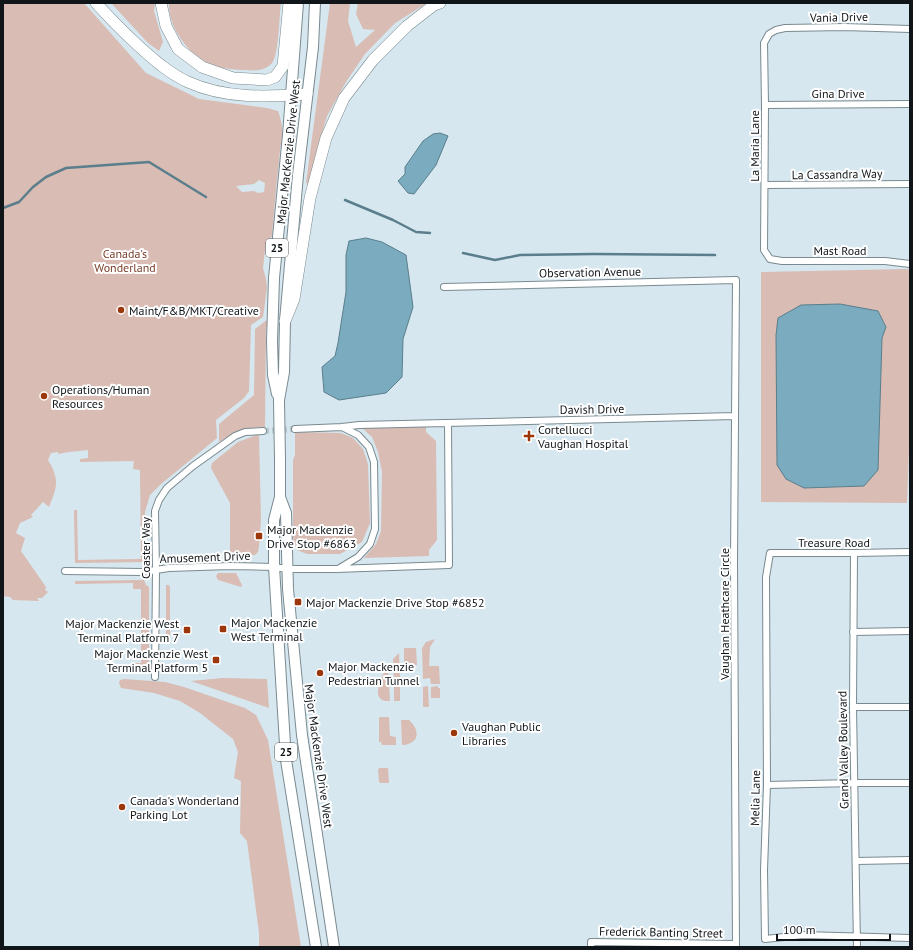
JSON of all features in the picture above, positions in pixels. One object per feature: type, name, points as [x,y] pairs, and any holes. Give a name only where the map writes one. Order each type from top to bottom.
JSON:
[{"type":"highway","points":[[96,3],[142,50],[169,71],[187,82],[219,92],[242,95],[307,94]]},
{"type":"highway","points":[[161,3],[166,26],[178,49],[202,67],[233,78],[267,80],[275,77],[283,66],[289,3]]},
{"type":"highway","points":[[285,321],[294,299],[310,198],[326,138],[344,98],[373,60],[392,40],[434,5],[440,3]]},
{"type":"main road","name":"Major MacKenzie Drive West","points":[[279,400],[273,375],[272,341],[274,278],[288,135],[298,3]]},
{"type":"main road","name":"Major MacKenzie Drive West","points":[[315,3],[313,47],[298,175],[285,321],[284,372],[279,400],[280,497],[274,520],[274,567],[286,760],[316,947]]},
{"type":"main road","name":"Major MacKenzie Drive West","points":[[280,497],[286,513],[287,569],[302,735],[334,947]]},
{"type":"street","name":"Vania Drive","points":[[769,34],[776,30],[785,28],[910,28]]},
{"type":"street","name":"La Maria Lane","points":[[769,34],[764,44],[764,250],[770,259]]},
{"type":"street","name":"Gina Drive","points":[[765,104],[910,104]]},
{"type":"street","name":"La Cassandra Way","points":[[765,185],[910,184]]},
{"type":"street","name":"Mast Road","points":[[770,259],[782,261],[885,261],[910,264]]},
{"type":"street","name":"Observation Avenue","points":[[444,287],[736,280]]},
{"type":"street","name":"Vaughan Heathcare Circle","points":[[735,945],[734,562],[736,280]]},
{"type":"street","name":"Davish Drive","points":[[342,427],[359,425],[736,416]]},
{"type":"street","name":"Amusement Drive","points":[[65,571],[144,572],[156,569],[230,566],[274,567],[287,569],[336,569],[449,565],[448,423]]},
{"type":"street","points":[[295,429],[342,427],[358,435],[369,447],[374,462],[375,529],[370,544],[358,557],[336,569]]},
{"type":"street","name":"Coaster Way","points":[[155,677],[155,511],[159,500],[167,488],[193,466],[235,436],[245,432],[263,431]]},
{"type":"street","name":"Treasure Road","points":[[767,565],[770,552],[910,552]]},
{"type":"street","name":"Grand Valley Boulevard","points":[[854,553],[853,707],[857,947]]},
{"type":"street","name":"Melia Lane","points":[[767,565],[767,785],[764,870],[765,939],[803,935],[857,936]]},
{"type":"street","points":[[853,632],[910,631]]},
{"type":"street","points":[[853,707],[910,707]]},
{"type":"street","points":[[767,785],[910,783]]},
{"type":"street","points":[[856,861],[910,860]]},
{"type":"street","points":[[857,936],[910,938]]},
{"type":"street","name":"Frederick Banting Street","points":[[591,947],[591,942],[735,945]]},
{"type":"green space","name":"Canada's Wonderland","points":[[3,3],[84,3],[146,73],[199,99],[267,108],[278,111],[282,125],[282,136],[272,236],[266,242],[263,268],[267,288],[263,317],[251,325],[249,391],[244,398],[216,420],[217,438],[150,495],[145,512],[146,562],[75,563],[74,510],[77,510],[78,560],[141,559],[140,470],[133,469],[134,461],[80,462],[80,459],[88,458],[88,450],[58,454],[58,452],[51,453],[48,460],[56,478],[56,484],[49,507],[43,502],[31,515],[33,517],[20,523],[16,533],[25,538],[21,551],[46,587],[45,590],[48,592],[42,598],[37,598],[39,601],[13,600],[10,597],[3,596]],"holes":[[[259,180],[265,183],[264,192],[258,193],[254,191],[242,192],[236,186],[254,184]]]},
{"type":"green space","points":[[111,3],[155,3],[154,11],[163,42],[159,51],[148,43]]},
{"type":"green space","points":[[169,3],[281,3],[276,52],[272,63],[266,68],[259,70],[235,70],[204,61],[184,44],[179,36],[171,20]]},
{"type":"green space","points":[[330,3],[350,3],[348,21],[356,47],[375,30],[363,29],[356,14],[358,3],[427,3],[395,23],[365,54],[346,82],[327,116],[309,184],[306,183]]},
{"type":"green space","points":[[910,270],[910,421],[907,503],[761,502],[761,272]]},
{"type":"green space","points":[[268,319],[266,331],[265,427],[241,431],[230,435],[219,442],[219,424],[254,395],[255,329]]},
{"type":"green space","points":[[426,426],[426,432],[436,441],[437,540],[429,550],[429,556],[364,558],[376,544],[381,531],[382,472],[378,452],[372,437],[362,428]]},
{"type":"green space","points":[[295,432],[341,433],[353,438],[363,449],[368,464],[370,523],[362,542],[340,554],[307,554],[297,550],[293,538],[293,460],[295,455]]},
{"type":"green space","points":[[259,434],[261,520],[258,552],[255,555],[230,555],[230,503],[211,468],[212,463],[238,442]]},
{"type":"green space","points":[[218,573],[236,573],[242,585],[241,587],[218,580],[216,576]]},
{"type":"green space","points":[[144,580],[146,585],[149,587],[149,661],[146,670],[144,665],[138,669],[134,669],[134,663],[141,663],[141,589],[133,589],[133,583],[75,584],[75,581]]},
{"type":"green space","points":[[166,585],[169,585],[170,588],[170,644],[166,641]]},
{"type":"green space","points":[[435,639],[430,647],[429,666],[439,666],[440,684],[431,684],[430,678],[423,679],[422,648],[426,642]]},
{"type":"green space","points":[[404,648],[416,648],[417,665],[404,666]]},
{"type":"green space","points":[[399,653],[400,679],[394,680],[393,659]]},
{"type":"green space","points":[[388,666],[390,701],[380,698],[378,693],[380,682]]},
{"type":"green space","points":[[223,678],[267,679],[269,708],[191,681]]},
{"type":"green space","points":[[120,680],[165,682],[184,687],[245,708],[256,715],[268,740],[301,947],[259,947],[259,933],[247,841],[240,833],[241,781],[234,778],[238,752],[233,739],[200,713],[180,701],[154,693],[121,688],[119,683]]},
{"type":"green space","points":[[394,683],[400,683],[400,701],[394,701]]},
{"type":"green space","points":[[428,686],[429,707],[423,707],[423,687]]},
{"type":"green space","points":[[438,686],[438,688],[440,688],[440,698],[431,698],[431,687]]},
{"type":"green space","points":[[380,717],[389,717],[390,736],[396,737],[396,745],[382,745],[381,742],[379,742]]},
{"type":"green space","points":[[401,720],[409,720],[417,732],[415,740],[408,744],[402,745]]},
{"type":"green space","points":[[388,768],[389,783],[379,782],[378,769]]},
{"type":"water","points":[[440,133],[448,136],[436,165],[414,194],[408,193],[398,181],[405,174],[405,167],[423,141],[433,134]]},
{"type":"water","points":[[366,238],[382,242],[406,255],[413,307],[403,339],[402,377],[386,393],[339,400],[324,392],[322,367],[335,356],[338,343],[346,292],[346,255],[349,241]]},
{"type":"water","points":[[840,304],[878,311],[886,327],[882,338],[878,470],[864,486],[804,488],[786,479],[777,465],[776,335],[778,318],[801,305]]},
{"type":"waterway","points":[[3,208],[19,202],[33,187],[46,177],[66,168],[149,162],[206,197]]},
{"type":"waterway","points":[[345,200],[393,220],[416,232],[430,233]]},
{"type":"waterway","points":[[463,253],[495,260],[520,255],[715,255]]},
{"type":"tunnel","points":[[263,431],[295,429]]},
{"type":"place","name":"Maint/F&B/MKT/Creative","points":[[121,310]]},
{"type":"place","name":"Operations/Human Resources","points":[[44,396]]},
{"type":"place","name":"Cortellucci Vaughan Hospital","points":[[529,436]]},
{"type":"place","name":"Major Mackenzie Drive Stop #6863","points":[[259,536]]},
{"type":"place","name":"Major Mackenzie Drive Stop #6852","points":[[298,602]]},
{"type":"place","name":"Major Mackenzie West Terminal","points":[[223,629]]},
{"type":"place","name":"Major Mackenzie West Terminal Platform 7","points":[[187,630]]},
{"type":"place","name":"Major Mackenzie West Terminal Platform 5","points":[[216,660]]},
{"type":"place","name":"Major Mackenzie Pedestrian Tunnel","points":[[320,673]]},
{"type":"place","name":"Vaughan Public Libraries","points":[[454,733]]},
{"type":"place","name":"Canada's Wonderland Parking Lot","points":[[122,807]]}]
